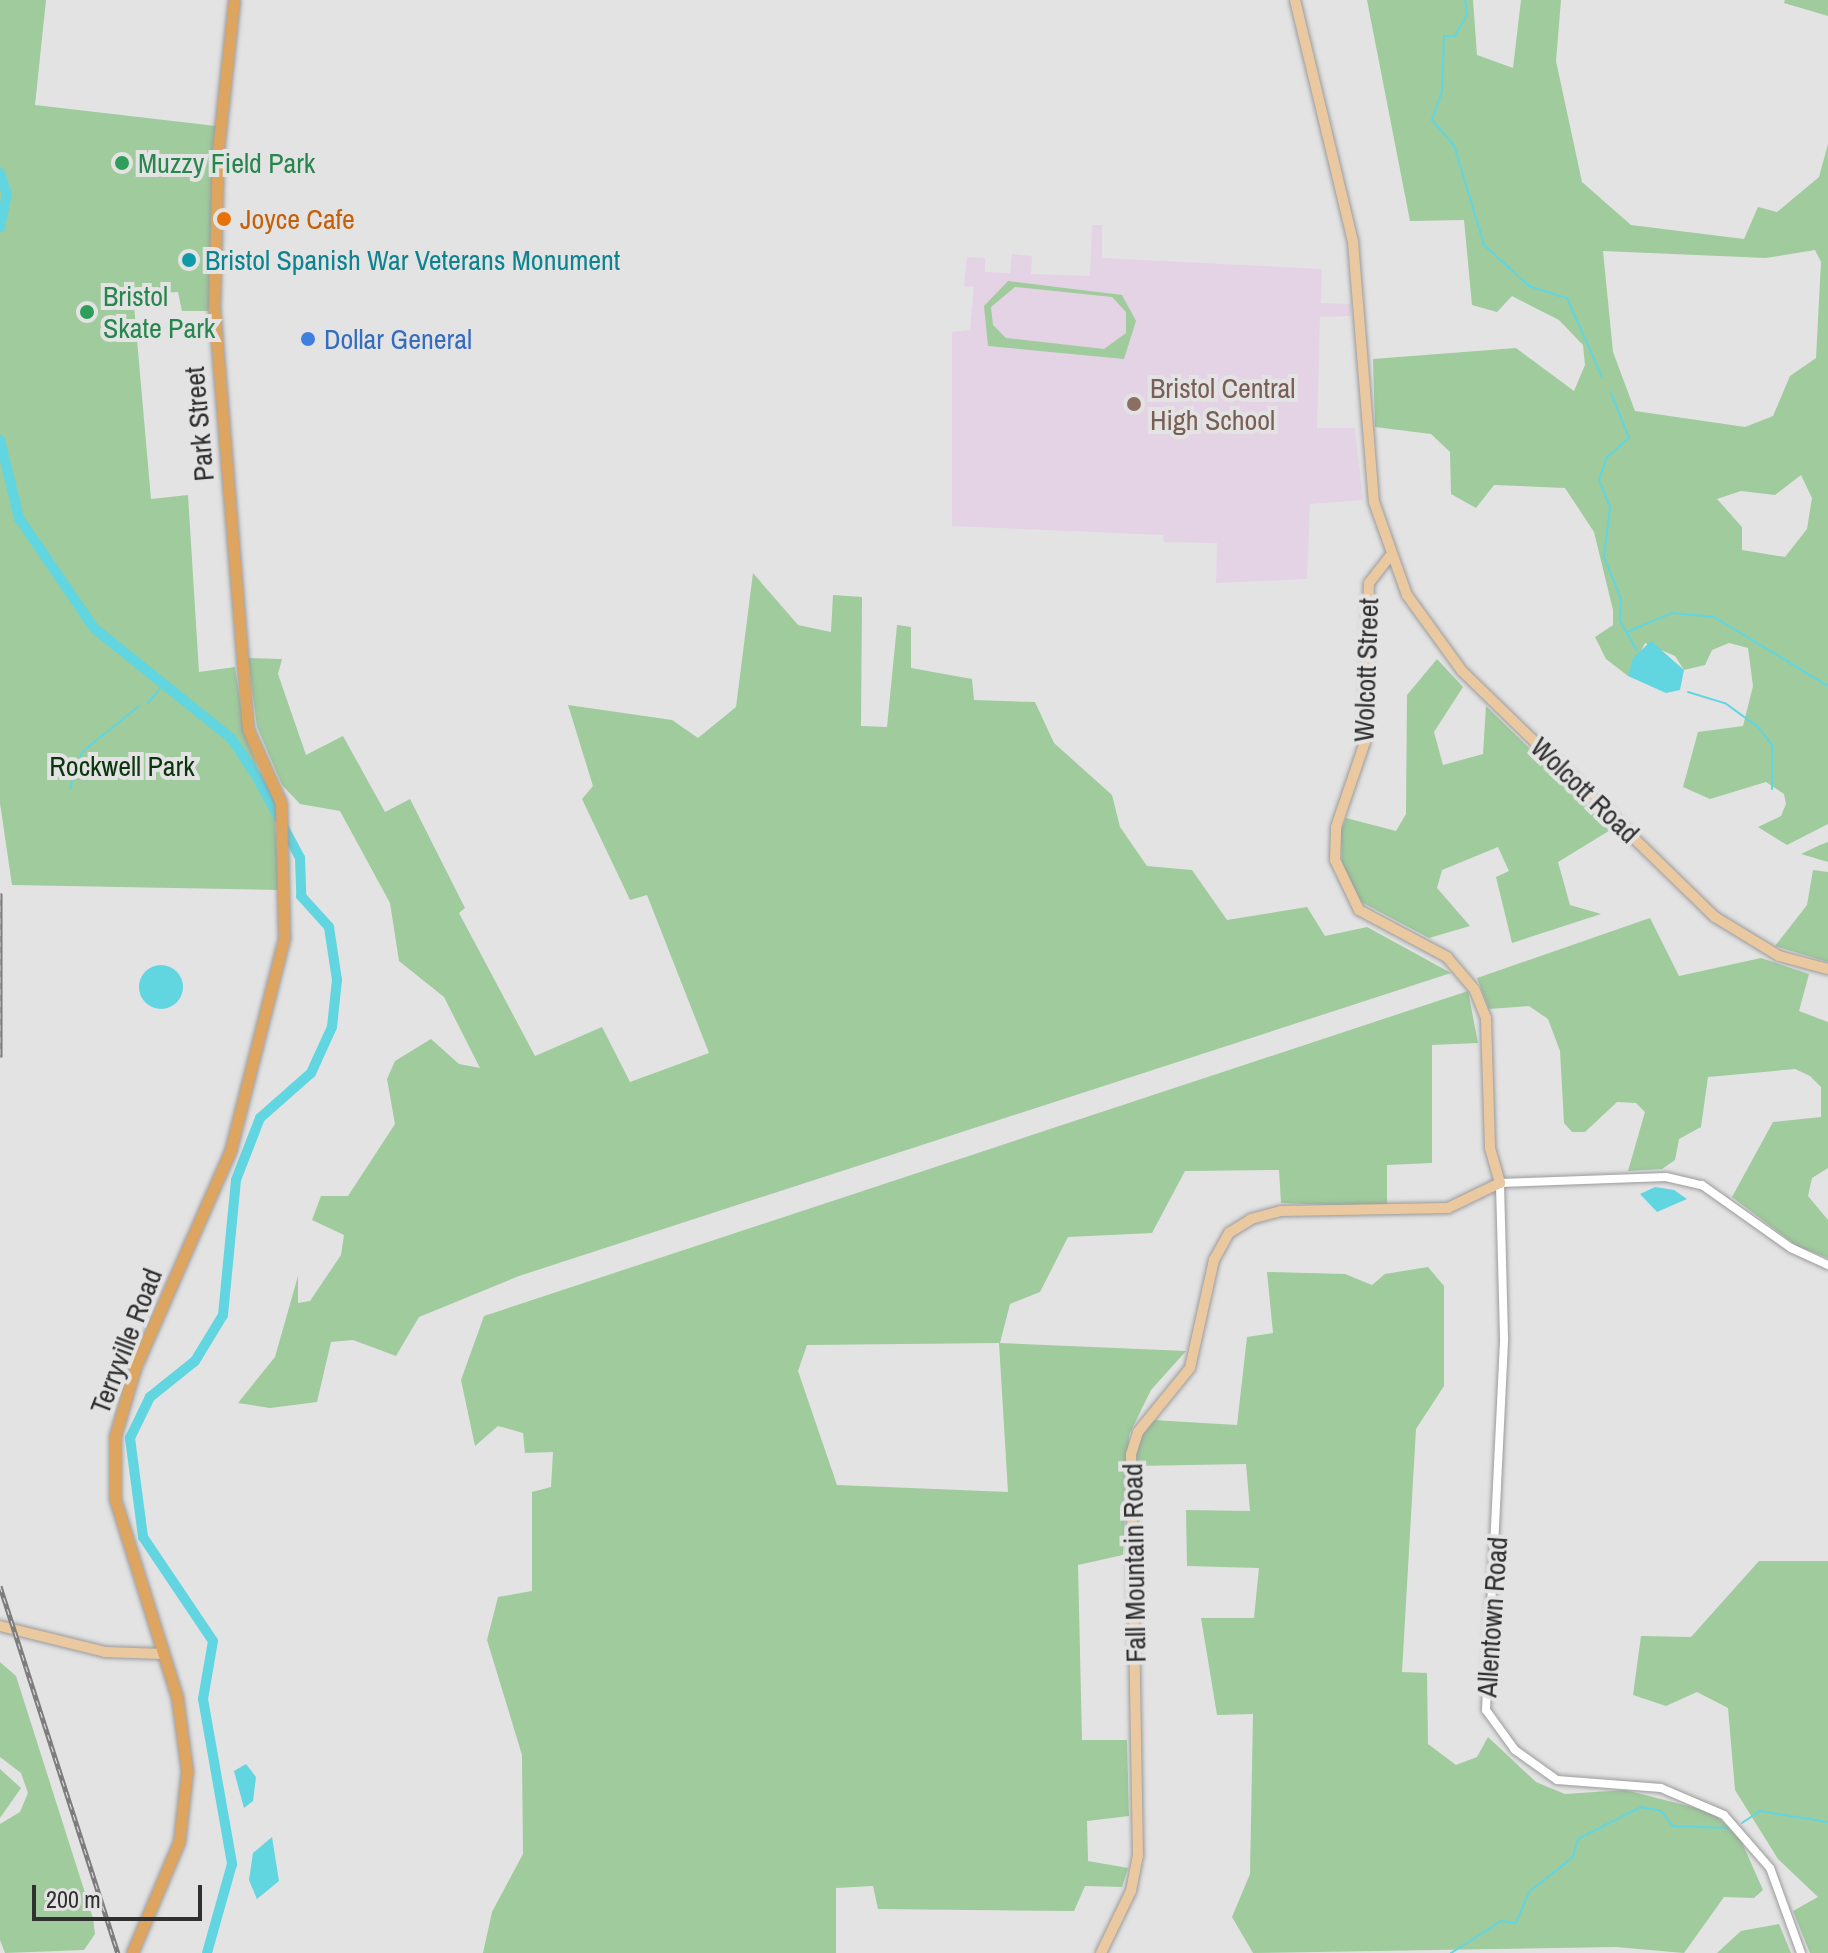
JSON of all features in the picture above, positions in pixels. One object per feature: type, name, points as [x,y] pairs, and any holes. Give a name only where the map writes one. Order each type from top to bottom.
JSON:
[{"type":"highway","name":"Park Street","points":[[234,0],[218,150],[214,309],[248,729],[282,818],[284,841]]},
{"type":"highway","name":"Terryville Road","points":[[132,1953],[179,1842],[186,1791],[181,1713],[121,1530],[115,1436],[135,1368],[230,1152],[260,1054],[284,938],[284,841]]},
{"type":"main road","name":"Wolcott Street","points":[[1295,0],[1353,242],[1369,472],[1389,557],[1369,583],[1365,742],[1336,827],[1335,860],[1359,910],[1447,957],[1474,989],[1486,1018],[1490,1147],[1500,1183]]},
{"type":"main road","name":"Wolcott Road","points":[[1389,557],[1447,655],[1696,899],[1755,944],[1828,969]]},
{"type":"main road","name":"Fall Mountain Road","points":[[1101,1953],[1131,1891],[1138,1856],[1131,1454],[1138,1432],[1190,1368],[1214,1260],[1229,1233],[1251,1219],[1281,1211],[1448,1208],[1500,1183]]},
{"type":"main road","points":[[0,1626],[105,1652],[163,1654]]},
{"type":"street","points":[[1500,1183],[1666,1177],[1702,1185],[1791,1248],[1828,1265]]},
{"type":"street","name":"Allentown Road","points":[[1500,1183],[1504,1352],[1486,1710],[1515,1750],[1557,1780],[1661,1788],[1724,1815],[1770,1868],[1801,1953]]},
{"type":"shaded area","name":"Bristol Central High School","points":[[1092,225],[1102,225],[1102,258],[1322,269],[1321,303],[1351,304],[1351,316],[1320,317],[1317,428],[1355,428],[1363,500],[1310,504],[1307,579],[1216,583],[1217,543],[1164,542],[1163,535],[952,526],[952,332],[970,330],[974,287],[964,286],[967,257],[985,258],[985,272],[1010,273],[1012,254],[1032,256],[1031,274],[1090,276]]},
{"type":"green space","name":"Rockwell Park","points":[[0,0],[46,0],[35,105],[216,126],[211,311],[182,311],[178,292],[133,294],[151,499],[188,495],[199,672],[235,667],[245,734],[274,811],[280,890],[12,885],[0,803]]},
{"type":"green space","points":[[1367,0],[1473,0],[1477,55],[1513,68],[1521,0],[1561,0],[1556,61],[1582,182],[1631,225],[1744,239],[1758,207],[1777,212],[1819,177],[1828,144],[1828,824],[1787,845],[1758,827],[1781,816],[1786,804],[1784,794],[1766,782],[1710,799],[1683,787],[1698,732],[1743,726],[1753,686],[1748,648],[1729,643],[1712,650],[1705,665],[1684,670],[1675,656],[1645,643],[1628,676],[1606,659],[1595,637],[1613,625],[1613,610],[1594,532],[1565,488],[1494,485],[1476,508],[1451,494],[1450,452],[1431,434],[1375,427],[1373,359],[1516,348],[1574,391],[1585,365],[1583,345],[1559,320],[1512,296],[1497,312],[1472,305],[1464,220],[1410,221]],"holes":[[[1815,250],[1821,262],[1816,358],[1790,376],[1773,416],[1745,427],[1635,411],[1613,352],[1603,251],[1766,258]],[[1801,475],[1812,498],[1807,529],[1785,557],[1742,550],[1742,527],[1717,499],[1741,491],[1775,495]]]},
{"type":"green space","points":[[1785,0],[1828,0],[1828,16],[1784,3]]},
{"type":"green space","points":[[1008,281],[1122,295],[1136,321],[1124,359],[988,346],[984,306]],"holes":[[[1015,287],[1112,297],[1126,312],[1126,333],[1104,349],[1006,338],[993,325],[991,307]]]},
{"type":"green space","points":[[753,573],[798,625],[831,632],[833,595],[862,597],[861,726],[887,727],[897,625],[911,627],[911,668],[972,679],[974,700],[1035,702],[1054,743],[1112,795],[1120,827],[1147,866],[1192,870],[1227,920],[1307,907],[1325,936],[1367,927],[1451,973],[519,1276],[419,1317],[396,1356],[353,1340],[331,1342],[317,1402],[270,1408],[238,1403],[275,1357],[298,1276],[298,1303],[310,1301],[341,1255],[344,1235],[312,1220],[321,1196],[348,1196],[395,1124],[387,1079],[395,1061],[431,1039],[459,1064],[480,1068],[444,997],[399,961],[390,903],[340,811],[300,804],[282,785],[257,727],[248,658],[282,659],[278,674],[306,755],[343,736],[385,812],[410,799],[465,908],[459,913],[535,1056],[602,1027],[630,1082],[709,1053],[647,895],[630,900],[582,799],[593,786],[568,705],[672,720],[698,738],[736,707]]},
{"type":"green space","points":[[1437,659],[1463,687],[1434,732],[1443,765],[1483,754],[1486,706],[1612,829],[1558,862],[1570,905],[1601,914],[1512,943],[1496,877],[1509,871],[1498,847],[1442,870],[1437,888],[1470,926],[1429,938],[1361,902],[1342,869],[1341,831],[1346,818],[1396,831],[1406,814],[1407,695]]},
{"type":"green space","points":[[1828,842],[1828,862],[1801,854],[1820,845]]},
{"type":"green space","points":[[1813,870],[1828,872],[1828,962],[1775,946],[1807,905]]},
{"type":"green space","points":[[1650,918],[1679,976],[1761,958],[1809,974],[1799,1011],[1828,1022],[1828,1168],[1812,1178],[1808,1196],[1828,1220],[1828,1258],[1797,1246],[1732,1197],[1773,1122],[1821,1117],[1821,1087],[1810,1076],[1795,1069],[1708,1077],[1701,1127],[1679,1139],[1675,1160],[1662,1169],[1628,1171],[1645,1112],[1636,1103],[1617,1102],[1585,1132],[1572,1132],[1564,1123],[1560,1051],[1548,1019],[1529,1006],[1489,1009],[1477,978]]},
{"type":"green space","points":[[1468,991],[1478,1043],[1432,1045],[1432,1163],[1387,1165],[1387,1207],[1281,1203],[1279,1170],[1185,1171],[1152,1233],[1068,1237],[1040,1292],[1010,1304],[1000,1343],[1186,1351],[1151,1390],[1129,1435],[1123,1555],[1078,1565],[1082,1740],[1127,1740],[1129,1816],[1087,1821],[1088,1861],[1128,1868],[1122,1887],[1085,1886],[1074,1911],[878,1909],[873,1886],[836,1888],[836,1953],[483,1953],[492,1912],[523,1854],[522,1755],[487,1640],[498,1597],[532,1591],[532,1492],[551,1487],[553,1452],[525,1453],[523,1433],[498,1426],[475,1446],[461,1380],[484,1316]],"holes":[[[999,1343],[1008,1492],[837,1485],[798,1371],[807,1345]]]},
{"type":"green space","points":[[1428,1267],[1444,1286],[1444,1386],[1416,1429],[1402,1672],[1427,1673],[1428,1744],[1456,1765],[1477,1757],[1488,1737],[1536,1782],[1565,1794],[1625,1790],[1712,1812],[1740,1838],[1763,1890],[1754,1898],[1724,1897],[1684,1953],[1616,1947],[1253,1953],[1232,1917],[1250,1874],[1253,1714],[1217,1715],[1201,1618],[1254,1618],[1259,1568],[1187,1566],[1186,1510],[1250,1511],[1246,1464],[1135,1466],[1140,1436],[1153,1420],[1237,1425],[1247,1337],[1273,1333],[1267,1272],[1345,1274],[1372,1285],[1385,1274]]},
{"type":"green space","points":[[1759,1561],[1828,1561],[1828,1953],[1810,1953],[1793,1911],[1818,1897],[1778,1859],[1735,1790],[1728,1708],[1697,1692],[1666,1706],[1633,1695],[1641,1636],[1691,1637]]},
{"type":"green space","points":[[0,1662],[16,1676],[93,1918],[95,1934],[84,1950],[5,1953],[0,1940],[0,1824],[20,1812],[28,1793],[21,1773],[0,1757]]},
{"type":"green space","points":[[0,1769],[21,1788],[0,1818]]},
{"type":"green space","points":[[1779,1924],[1791,1953],[1717,1953],[1741,1931]]},
{"type":"water","points":[[1651,641],[1684,670],[1680,690],[1666,693],[1628,676],[1633,658]]},
{"type":"water","points":[[161,965],[176,972],[183,987],[176,1002],[161,1009],[146,1002],[139,987],[146,972]]},
{"type":"water","points":[[1655,1187],[1674,1190],[1687,1199],[1657,1212],[1640,1194]]},
{"type":"water","points":[[246,1764],[256,1777],[253,1801],[244,1808],[234,1771]]},
{"type":"water","points":[[272,1837],[279,1881],[257,1899],[249,1880],[253,1853]]},
{"type":"waterway","points":[[1465,0],[1467,15],[1455,36],[1444,36],[1442,91],[1432,120],[1454,145],[1484,245],[1529,286],[1567,298],[1602,377]]},
{"type":"waterway","points":[[0,173],[7,194],[0,227]]},
{"type":"waterway","points":[[1611,393],[1629,438],[1607,457],[1599,480],[1610,507],[1604,557],[1621,599],[1620,621],[1637,651]]},
{"type":"waterway","points":[[0,440],[19,518],[94,628],[231,738],[257,777],[300,858],[301,896],[329,927],[337,980],[332,1027],[311,1073],[260,1118],[236,1180],[223,1315],[195,1361],[150,1397],[130,1438],[143,1537],[213,1641],[203,1699],[232,1864],[207,1953]]},
{"type":"waterway","points":[[1627,632],[1672,613],[1714,617],[1828,686]]},
{"type":"waterway","points":[[148,703],[163,685]]},
{"type":"waterway","points":[[1688,692],[1725,703],[1758,727],[1772,745],[1772,789]]},
{"type":"waterway","points":[[70,789],[82,752],[139,706]]},
{"type":"waterway","points":[[1451,1953],[1501,1921],[1516,1923],[1529,1892],[1573,1857],[1578,1839],[1641,1807],[1661,1811],[1673,1826],[1729,1828]]},
{"type":"waterway","points":[[1742,1823],[1760,1811],[1828,1822]]},
{"type":"railway","points":[[0,893],[0,1057]]},
{"type":"railway","points":[[0,1586],[118,1953]]},
{"type":"place","name":"Muzzy Field Park","points":[[122,163]]},
{"type":"place","name":"Joyce Cafe","points":[[224,219]]},
{"type":"place","name":"Bristol Spanish War Veterans Monument","points":[[189,260]]},
{"type":"place","name":"Bristol Skate Park","points":[[87,312]]},
{"type":"place","name":"Dollar General","points":[[308,339]]},
{"type":"place","name":"Bristol Central High School","points":[[1134,404]]}]
